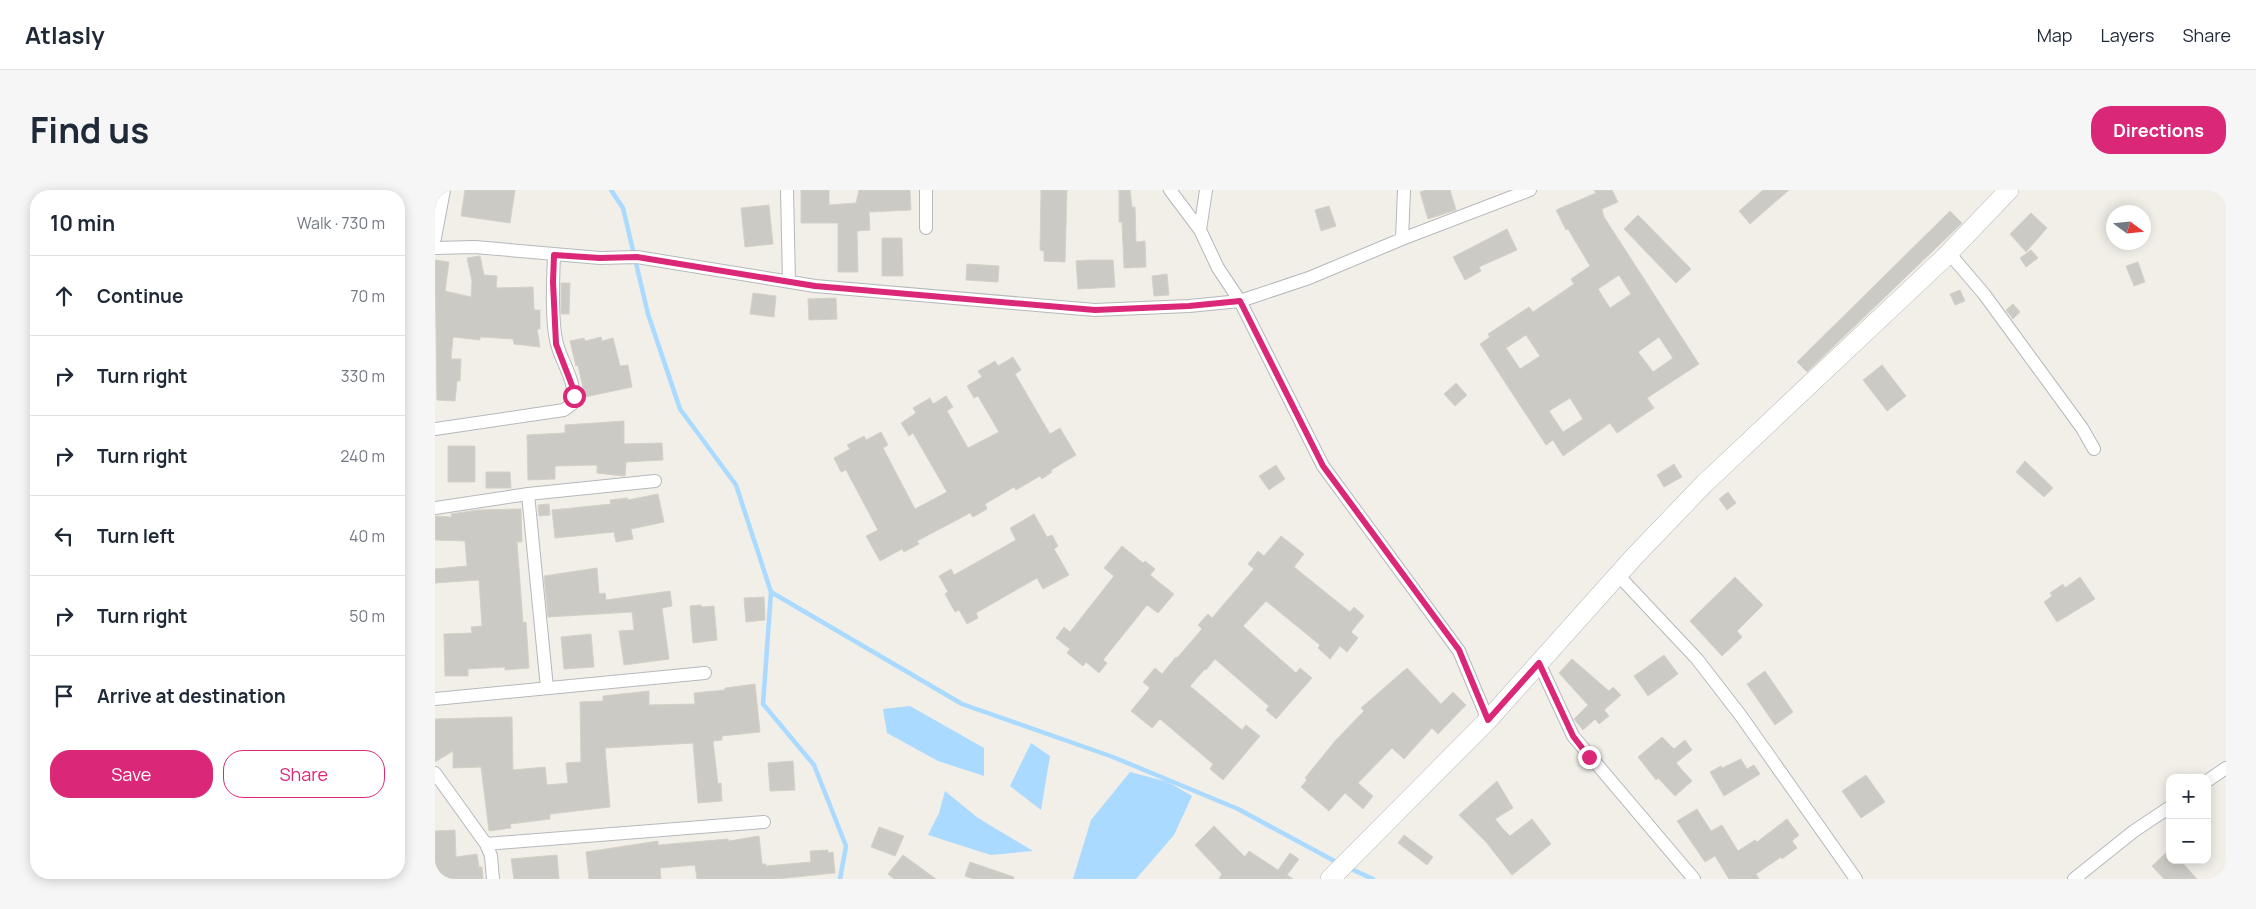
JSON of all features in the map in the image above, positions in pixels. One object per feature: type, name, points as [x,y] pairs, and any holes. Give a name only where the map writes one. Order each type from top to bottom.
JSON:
[{"type":"main road","points":[[1329,879],[1488,720],[1618,575],[1704,484],[1949,253],[2009,190]]},
{"type":"street","points":[[435,238],[444,190]]},
{"type":"street","points":[[787,190],[789,282]]},
{"type":"street","points":[[926,190],[927,228]]},
{"type":"street","points":[[1170,190],[1200,230],[1218,268],[1240,301],[1323,466],[1459,650],[1488,720]]},
{"type":"street","points":[[1200,230],[1206,190]]},
{"type":"street","points":[[1402,239],[1405,190]]},
{"type":"street","points":[[435,248],[475,247],[600,258],[630,257],[815,286],[1095,310],[1179,307],[1240,301],[1309,278],[1402,239],[1530,190]]},
{"type":"street","points":[[1949,253],[1985,294],[2082,428],[2094,449]]},
{"type":"street","points":[[435,429],[563,410],[572,404],[573,388],[556,344],[553,282],[554,255]]},
{"type":"street","points":[[435,508],[529,494],[655,481]]},
{"type":"street","points":[[529,494],[547,688]]},
{"type":"street","points":[[1618,575],[1697,659],[1719,687],[1856,879]]},
{"type":"street","points":[[1539,663],[1573,736],[1694,879]]},
{"type":"street","points":[[435,699],[705,673]]},
{"type":"street","points":[[2211,778],[2226,768]]},
{"type":"street","points":[[435,773],[486,844],[491,856],[493,879]]},
{"type":"street","points":[[2074,879],[2134,831],[2166,810]]},
{"type":"street","points":[[486,844],[764,822]]},
{"type":"water","points":[[910,706],[984,748],[984,776],[938,761],[887,733],[883,709]]},
{"type":"water","points":[[1031,743],[1050,756],[1041,810],[1010,786]]},
{"type":"water","points":[[1130,772],[1168,782],[1192,796],[1174,835],[1136,879],[1073,879],[1091,820]]},
{"type":"water","points":[[945,791],[978,818],[1033,851],[991,855],[928,835],[939,813]]},
{"type":"building","points":[[465,190],[515,190],[510,223],[461,216]]},
{"type":"building","points":[[801,190],[829,190],[829,205],[856,203],[859,190],[910,190],[911,210],[869,212],[870,230],[857,231],[858,272],[838,272],[838,223],[801,223]]},
{"type":"building","points":[[1041,190],[1067,190],[1065,262],[1044,261],[1044,251],[1040,250]]},
{"type":"building","points":[[1119,190],[1130,190],[1132,207],[1135,207],[1136,242],[1145,241],[1146,267],[1124,268],[1122,222],[1119,222]]},
{"type":"building","points":[[1427,190],[1450,190],[1456,210],[1428,219],[1420,192]]},
{"type":"building","points":[[1594,190],[1612,190],[1618,202],[1602,209],[1604,217],[1699,364],[1647,398],[1654,408],[1617,433],[1610,423],[1563,456],[1553,440],[1546,445],[1480,344],[1490,337],[1488,334],[1529,307],[1533,312],[1574,284],[1571,279],[1590,266],[1568,229],[1566,230],[1556,210],[1596,193]],"holes":[[[1619,275],[1631,294],[1610,308],[1598,289]],[[1526,335],[1540,356],[1520,369],[1506,348]],[[1659,337],[1673,358],[1653,372],[1638,352]],[[1570,398],[1583,419],[1563,432],[1549,411]]]},
{"type":"building","points":[[1763,190],[1789,190],[1750,224],[1739,211]]},
{"type":"building","points":[[769,205],[773,244],[745,247],[741,208]]},
{"type":"building","points":[[1329,206],[1336,226],[1321,231],[1315,210]]},
{"type":"building","points":[[1950,211],[1962,223],[1807,372],[1797,362]]},
{"type":"building","points":[[2031,213],[2047,228],[2026,252],[2010,234]]},
{"type":"building","points":[[1638,215],[1691,269],[1676,283],[1624,229]]},
{"type":"building","points":[[1507,229],[1517,250],[1479,267],[1481,271],[1465,280],[1453,257]]},
{"type":"building","points":[[882,238],[902,238],[903,276],[882,276]]},
{"type":"building","points":[[2031,250],[2038,258],[2026,267],[2020,258]]},
{"type":"building","points":[[480,256],[484,275],[497,276],[496,288],[533,287],[534,310],[540,310],[540,329],[537,329],[540,347],[514,344],[513,339],[480,337],[480,340],[453,337],[451,359],[461,359],[460,381],[457,381],[455,401],[437,400],[435,260],[449,262],[445,291],[471,297],[472,281],[467,258]]},
{"type":"building","points":[[1113,260],[1115,287],[1078,289],[1076,261]]},
{"type":"building","points":[[2138,262],[2145,282],[2134,286],[2126,266]]},
{"type":"building","points":[[967,264],[999,266],[998,282],[966,280]]},
{"type":"building","points":[[1167,274],[1169,295],[1154,296],[1152,276]]},
{"type":"building","points":[[561,283],[570,283],[569,314],[561,314]]},
{"type":"building","points":[[1960,290],[1965,301],[1955,305],[1950,294]]},
{"type":"building","points":[[753,293],[776,296],[774,317],[750,314]]},
{"type":"building","points":[[836,298],[837,319],[809,320],[808,299]]},
{"type":"building","points":[[2013,304],[2020,312],[2013,319],[2006,310]]},
{"type":"building","points":[[601,337],[602,341],[613,338],[620,366],[628,365],[632,387],[585,397],[578,365],[576,366],[570,341],[584,338],[585,341]]},
{"type":"building","points":[[1013,357],[1021,370],[1015,374],[1050,434],[1060,428],[1076,455],[1051,470],[1052,472],[1042,479],[1040,476],[1016,490],[1014,487],[985,504],[987,509],[973,517],[970,513],[917,541],[919,544],[904,552],[902,549],[880,561],[866,536],[878,530],[846,470],[841,472],[834,458],[850,449],[847,445],[864,436],[866,440],[881,432],[888,445],[883,448],[915,509],[947,492],[913,433],[909,436],[901,423],[916,413],[913,408],[930,398],[933,404],[946,396],[953,407],[947,411],[968,448],[999,432],[978,396],[974,398],[967,386],[982,377],[978,371],[995,361],[998,366]]},
{"type":"building","points":[[1882,365],[1906,396],[1887,411],[1863,380]]},
{"type":"building","points":[[1456,383],[1467,395],[1455,406],[1444,394]]},
{"type":"building","points":[[624,421],[624,444],[662,443],[663,460],[626,462],[625,476],[597,473],[597,465],[555,466],[555,479],[528,480],[527,435],[565,433],[565,425]]},
{"type":"building","points":[[448,446],[475,446],[475,482],[448,482]]},
{"type":"building","points":[[2025,461],[2053,488],[2044,497],[2016,472]]},
{"type":"building","points":[[1674,464],[1682,477],[1664,487],[1657,475]]},
{"type":"building","points":[[1276,465],[1285,479],[1269,490],[1259,476]]},
{"type":"building","points":[[486,472],[510,472],[511,488],[486,488]]},
{"type":"building","points":[[1728,492],[1736,503],[1727,510],[1719,499]]},
{"type":"building","points":[[658,494],[664,522],[631,529],[633,539],[616,542],[614,532],[555,538],[552,510],[611,504],[610,500],[627,498],[628,500]]},
{"type":"building","points":[[549,504],[550,515],[539,516],[538,505]]},
{"type":"building","points":[[521,509],[522,542],[517,542],[523,623],[526,622],[529,668],[505,670],[505,667],[468,669],[468,676],[445,676],[444,634],[472,633],[471,627],[482,626],[479,580],[435,583],[435,569],[467,566],[465,541],[435,540],[435,516],[452,517],[451,514],[478,510]]},
{"type":"building","points":[[1034,514],[1047,537],[1052,535],[1058,546],[1054,549],[1069,575],[1043,589],[1037,578],[976,613],[978,618],[967,624],[959,610],[955,612],[945,594],[948,592],[939,576],[951,569],[954,575],[1016,540],[1010,528]]},
{"type":"building","points":[[1281,536],[1304,554],[1294,567],[1350,612],[1354,607],[1364,616],[1351,632],[1358,638],[1347,652],[1340,646],[1330,659],[1318,648],[1320,645],[1266,601],[1243,626],[1296,673],[1300,668],[1312,678],[1276,719],[1266,710],[1269,706],[1215,659],[1190,686],[1242,730],[1246,725],[1260,736],[1223,780],[1210,769],[1213,764],[1160,719],[1152,728],[1131,711],[1150,688],[1143,682],[1155,668],[1162,674],[1202,629],[1198,625],[1208,614],[1212,618],[1254,569],[1248,564],[1258,551],[1264,556]]},
{"type":"building","points":[[1122,546],[1143,563],[1145,561],[1155,569],[1150,575],[1174,594],[1158,613],[1147,605],[1103,660],[1107,663],[1099,673],[1086,662],[1083,666],[1067,653],[1070,649],[1056,638],[1064,627],[1070,632],[1114,576],[1104,568]]},
{"type":"building","points":[[597,568],[599,594],[605,593],[606,600],[670,591],[672,606],[662,608],[669,659],[624,665],[619,631],[634,630],[632,612],[548,617],[544,576]]},
{"type":"building","points":[[1735,577],[1763,605],[1737,631],[1742,637],[1722,656],[1690,621]]},
{"type":"building","points":[[2080,577],[2095,599],[2057,622],[2044,602],[2052,596],[2050,593],[2063,584],[2065,588]]},
{"type":"building","points":[[764,597],[765,620],[746,622],[744,598]]},
{"type":"building","points":[[701,605],[702,607],[714,606],[717,640],[693,643],[690,606]]},
{"type":"building","points":[[591,634],[594,667],[564,669],[561,637]]},
{"type":"building","points":[[1664,655],[1678,674],[1648,696],[1634,676]]},
{"type":"building","points":[[1572,659],[1609,691],[1613,687],[1621,695],[1604,710],[1609,716],[1599,724],[1595,719],[1583,730],[1574,719],[1588,705],[1559,673]]},
{"type":"building","points":[[1407,668],[1441,704],[1453,692],[1466,705],[1438,734],[1432,728],[1404,759],[1392,748],[1358,783],[1373,796],[1363,809],[1345,793],[1329,811],[1301,787],[1307,780],[1305,778],[1335,741],[1364,711],[1361,708]]},
{"type":"building","points":[[1765,671],[1793,712],[1775,725],[1747,684]]},
{"type":"building","points":[[755,684],[760,732],[722,736],[722,740],[713,741],[718,784],[721,783],[722,801],[698,803],[693,743],[605,748],[610,807],[550,814],[550,819],[510,824],[511,828],[489,831],[481,767],[453,768],[453,751],[435,762],[435,719],[512,717],[513,770],[545,767],[547,785],[568,783],[566,763],[581,762],[580,702],[603,701],[603,696],[649,691],[649,705],[695,704],[694,693],[725,690],[725,688]]},
{"type":"building","points":[[1662,737],[1674,749],[1685,740],[1692,750],[1676,763],[1692,781],[1675,796],[1658,778],[1656,780],[1638,757]]},
{"type":"building","points":[[1741,759],[1747,769],[1754,765],[1760,774],[1724,796],[1710,772]]},
{"type":"building","points":[[793,761],[795,790],[770,791],[768,763]]},
{"type":"building","points":[[1866,775],[1885,802],[1861,818],[1842,791]]},
{"type":"building","points":[[1497,781],[1513,808],[1495,819],[1503,829],[1510,836],[1532,819],[1551,844],[1512,875],[1486,842],[1459,815]]},
{"type":"building","points":[[1697,809],[1711,831],[1722,825],[1738,851],[1755,840],[1757,842],[1787,819],[1799,835],[1792,841],[1797,848],[1756,874],[1759,879],[1729,879],[1715,856],[1705,862],[1677,821]]},
{"type":"building","points":[[1214,826],[1245,857],[1249,851],[1278,870],[1290,853],[1299,859],[1287,875],[1293,879],[1219,879],[1222,874],[1195,845]]},
{"type":"building","points":[[879,827],[904,836],[895,856],[871,847]]},
{"type":"building","points":[[455,830],[456,857],[477,854],[479,867],[482,867],[483,879],[435,879],[435,831]]},
{"type":"building","points":[[1404,835],[1433,857],[1427,865],[1398,843]]},
{"type":"building","points":[[759,836],[762,864],[766,864],[766,866],[811,862],[810,851],[828,850],[828,853],[833,852],[835,873],[776,879],[697,879],[695,865],[660,868],[661,879],[589,879],[586,852],[658,841],[658,845],[728,839],[729,841]]},
{"type":"building","points":[[2166,853],[2166,864],[2184,864],[2197,879],[2164,879],[2152,866]]},
{"type":"building","points":[[557,855],[559,879],[514,879],[511,859]]},
{"type":"building","points":[[903,855],[936,879],[894,879],[888,874]]},
{"type":"building","points":[[970,862],[1014,877],[1014,879],[974,879],[965,876]]},
{"type":"waterway","points":[[611,190],[623,208],[648,314],[680,409],[736,485],[771,592],[763,704],[814,765],[846,846],[840,879]]},
{"type":"waterway","points":[[771,592],[962,704],[1113,757],[1238,809],[1340,864]]},
{"type":"waterway","points":[[1347,867],[1373,879]]},
{"type":"route","points":[[574,396],[573,388],[556,344],[553,282],[554,255],[600,258],[637,257],[815,286],[1095,310],[1130,310],[1240,301],[1305,435],[1323,466],[1369,532],[1459,650],[1488,720],[1539,663],[1573,736],[1589,757]]}]
